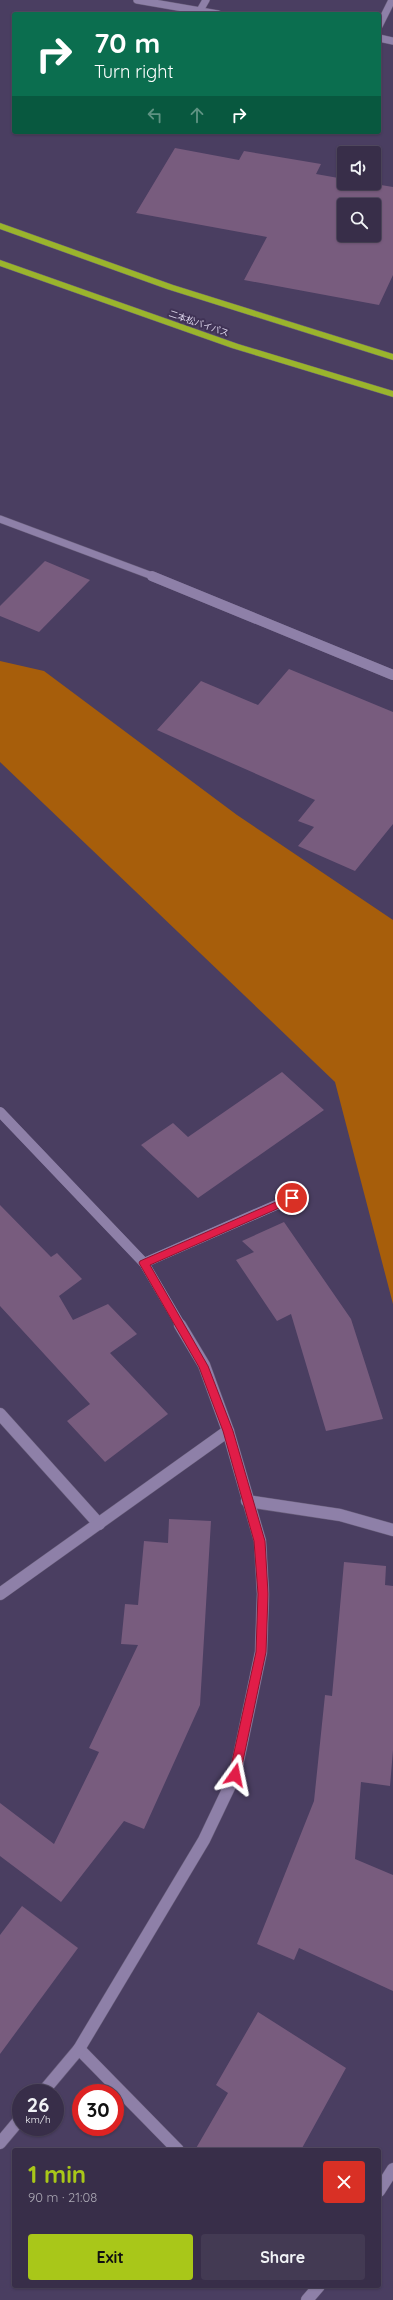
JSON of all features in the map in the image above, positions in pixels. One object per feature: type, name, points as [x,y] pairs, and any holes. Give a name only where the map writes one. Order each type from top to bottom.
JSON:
[{"type":"highway","points":[[0,226],[170,287],[393,357]]},
{"type":"highway","name":"二本松バイパス","points":[[0,263],[235,346],[393,394]]},
{"type":"street","points":[[137,0],[194,12]]},
{"type":"street","points":[[200,12],[206,0]]},
{"type":"street","points":[[381,22],[392,0]]},
{"type":"street","points":[[381,38],[393,41]]},
{"type":"street","points":[[0,518],[167,581],[393,675]]},
{"type":"street","points":[[0,1112],[144,1263],[204,1366],[228,1431],[247,1502],[260,1541],[263,1594],[261,1652],[235,1775],[204,1840],[79,2049],[50,2084]]},
{"type":"street","points":[[144,1263],[292,1198]]},
{"type":"street","points":[[0,1414],[99,1524]]},
{"type":"street","points":[[0,1594],[228,1431]]},
{"type":"street","points":[[247,1502],[340,1515],[393,1530]]},
{"type":"street","points":[[79,2049],[176,2148]]},
{"type":"street","points":[[0,2143],[12,2129]]},
{"type":"street","points":[[381,2188],[393,2169]]},
{"type":"street","points":[[307,2300],[316,2288]]},
{"type":"shaded area","points":[[0,661],[44,671],[237,815],[393,920],[393,1304],[335,1082],[0,762]]},
{"type":"building","points":[[175,148],[239,160],[244,151],[321,164],[316,174],[337,178],[337,190],[381,190],[381,185],[393,187],[393,275],[379,305],[244,280],[267,237],[136,213]]},
{"type":"building","points":[[45,561],[90,580],[39,632],[0,616],[0,606]]},
{"type":"building","points":[[289,669],[393,712],[393,824],[355,871],[298,846],[314,827],[298,821],[315,800],[157,730],[201,681],[258,705]]},
{"type":"building","points":[[282,1072],[324,1110],[198,1198],[141,1145],[173,1123],[188,1137]]},
{"type":"building","points":[[0,1205],[51,1257],[57,1253],[82,1279],[59,1296],[73,1320],[108,1304],[137,1334],[110,1353],[168,1414],[105,1462],[67,1421],[90,1404],[0,1306]]},
{"type":"building","points":[[284,1222],[351,1319],[383,1419],[326,1431],[291,1314],[277,1321],[236,1260],[254,1252],[242,1241]]},
{"type":"building","points":[[169,1519],[211,1521],[200,1705],[144,1829],[124,1821],[61,1902],[0,1856],[0,1803],[54,1844],[99,1752],[89,1748],[138,1645],[121,1644],[125,1604],[138,1605],[144,1541],[168,1543]]},
{"type":"building","points":[[344,1562],[386,1566],[385,1585],[393,1586],[393,1750],[390,1786],[361,1782],[355,1859],[393,1875],[393,1991],[299,1948],[294,1960],[257,1944],[314,1801],[325,1695],[332,1696]]},
{"type":"building","points":[[22,1906],[78,1948],[0,2054],[0,1935]]},
{"type":"building","points":[[258,2012],[346,2068],[302,2148],[196,2148],[228,2093],[216,2085]]},
{"type":"route","points":[[235,1775],[261,1652],[263,1594],[260,1541],[247,1502],[228,1431],[204,1366],[144,1263],[292,1198]]}]
